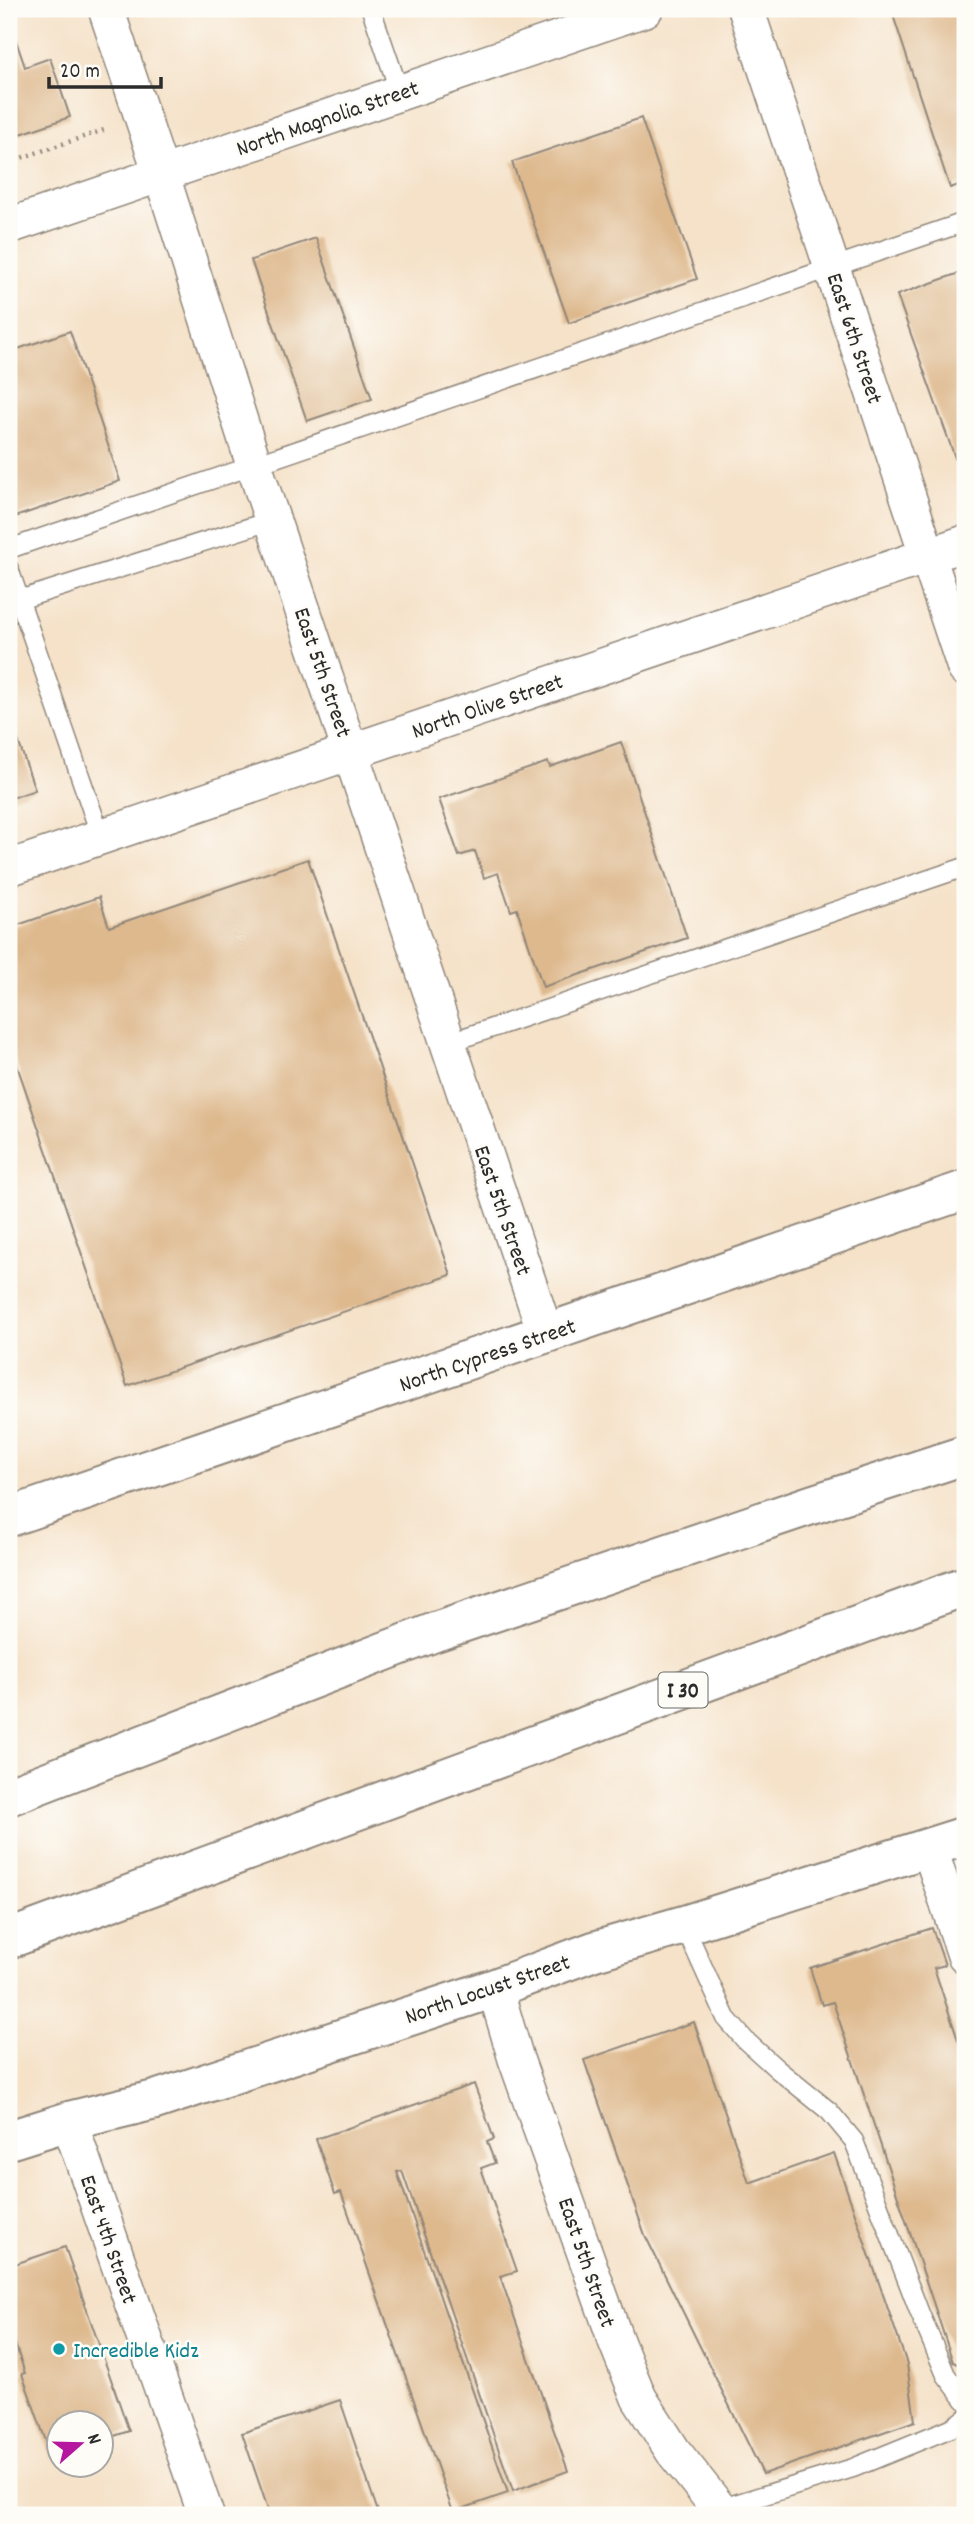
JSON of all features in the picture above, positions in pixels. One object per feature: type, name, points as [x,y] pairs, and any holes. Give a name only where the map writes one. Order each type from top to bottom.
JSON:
[{"type":"main road","name":"North Cypress Street","points":[[9,1517],[965,1190]]},
{"type":"main road","points":[[9,1796],[435,1632],[965,1455]]},
{"type":"main road","name":"I 30","points":[[9,1939],[965,1586]]},
{"type":"main road","name":"North Locust Street","points":[[9,2140],[69,2121],[155,2100],[495,1988],[594,1951],[965,1836]]},
{"type":"street","name":"East 5th Street","points":[[106,9],[162,173],[254,465],[546,1335]]},
{"type":"street","name":"North Magnolia Street","points":[[9,226],[645,9]]},
{"type":"street","name":"East 6th Street","points":[[746,9],[965,668]]},
{"type":"street","name":"North Olive Street","points":[[9,868],[965,543]]},
{"type":"street","points":[[929,1847],[963,1940]]},
{"type":"street","name":"East 5th Street","points":[[495,1988],[525,2085],[616,2342],[635,2387],[673,2451],[722,2512]]},
{"type":"street","name":"East 4th Street","points":[[69,2121],[206,2515]]},
{"type":"lane","points":[[371,9],[400,93]]},
{"type":"lane","points":[[9,549],[965,222]]},
{"type":"lane","points":[[19,600],[273,520]]},
{"type":"lane","points":[[9,569],[101,837]]},
{"type":"lane","points":[[449,1043],[965,867]]},
{"type":"lane","points":[[684,1925],[726,2018],[745,2040],[777,2069],[829,2111],[855,2141],[946,2375],[965,2400]]},
{"type":"lane","points":[[722,2512],[853,2468],[951,2428],[965,2419]]},
{"type":"path","points":[[9,162],[116,126]]},
{"type":"building","points":[[891,9],[965,9],[965,183],[950,188]]},
{"type":"building","points":[[9,20],[25,67],[50,58],[70,117],[9,138]]},
{"type":"building","points":[[641,118],[697,279],[569,323],[512,162]]},
{"type":"building","points":[[316,238],[372,399],[307,421],[251,260]]},
{"type":"building","points":[[965,271],[965,486],[897,295]]},
{"type":"building","points":[[70,331],[120,481],[9,519],[9,352]]},
{"type":"building","points":[[9,588],[32,616],[9,624]]},
{"type":"building","points":[[9,714],[35,790],[9,799]]},
{"type":"building","points":[[621,742],[687,938],[543,987],[517,909],[511,911],[498,873],[484,878],[475,851],[459,856],[439,799],[548,762],[550,767]]},
{"type":"building","points":[[308,859],[451,1275],[127,1386],[9,1042],[9,928],[99,897],[109,927]]},
{"type":"building","points":[[932,1928],[945,1965],[934,1968],[965,2061],[965,2363],[959,2365],[953,2362],[833,2002],[822,2005],[810,1968]]},
{"type":"building","points":[[694,2022],[749,2183],[834,2153],[907,2364],[915,2421],[763,2474],[645,2235],[584,2060]]},
{"type":"building","points":[[474,2084],[494,2139],[487,2142],[495,2163],[481,2168],[517,2271],[500,2276],[568,2471],[513,2491],[402,2171],[397,2172],[508,2493],[453,2512],[341,2192],[335,2194],[316,2139]]},
{"type":"building","name":"Incredible Kidz","points":[[65,2247],[129,2431],[116,2435],[116,2408],[46,2408],[46,2441],[22,2374],[25,2373],[9,2326],[9,2266]]},
{"type":"building","points":[[340,2400],[379,2515],[270,2515],[242,2433]]},
{"type":"place","name":"Incredible Kidz","points":[[59,2349]]}]
